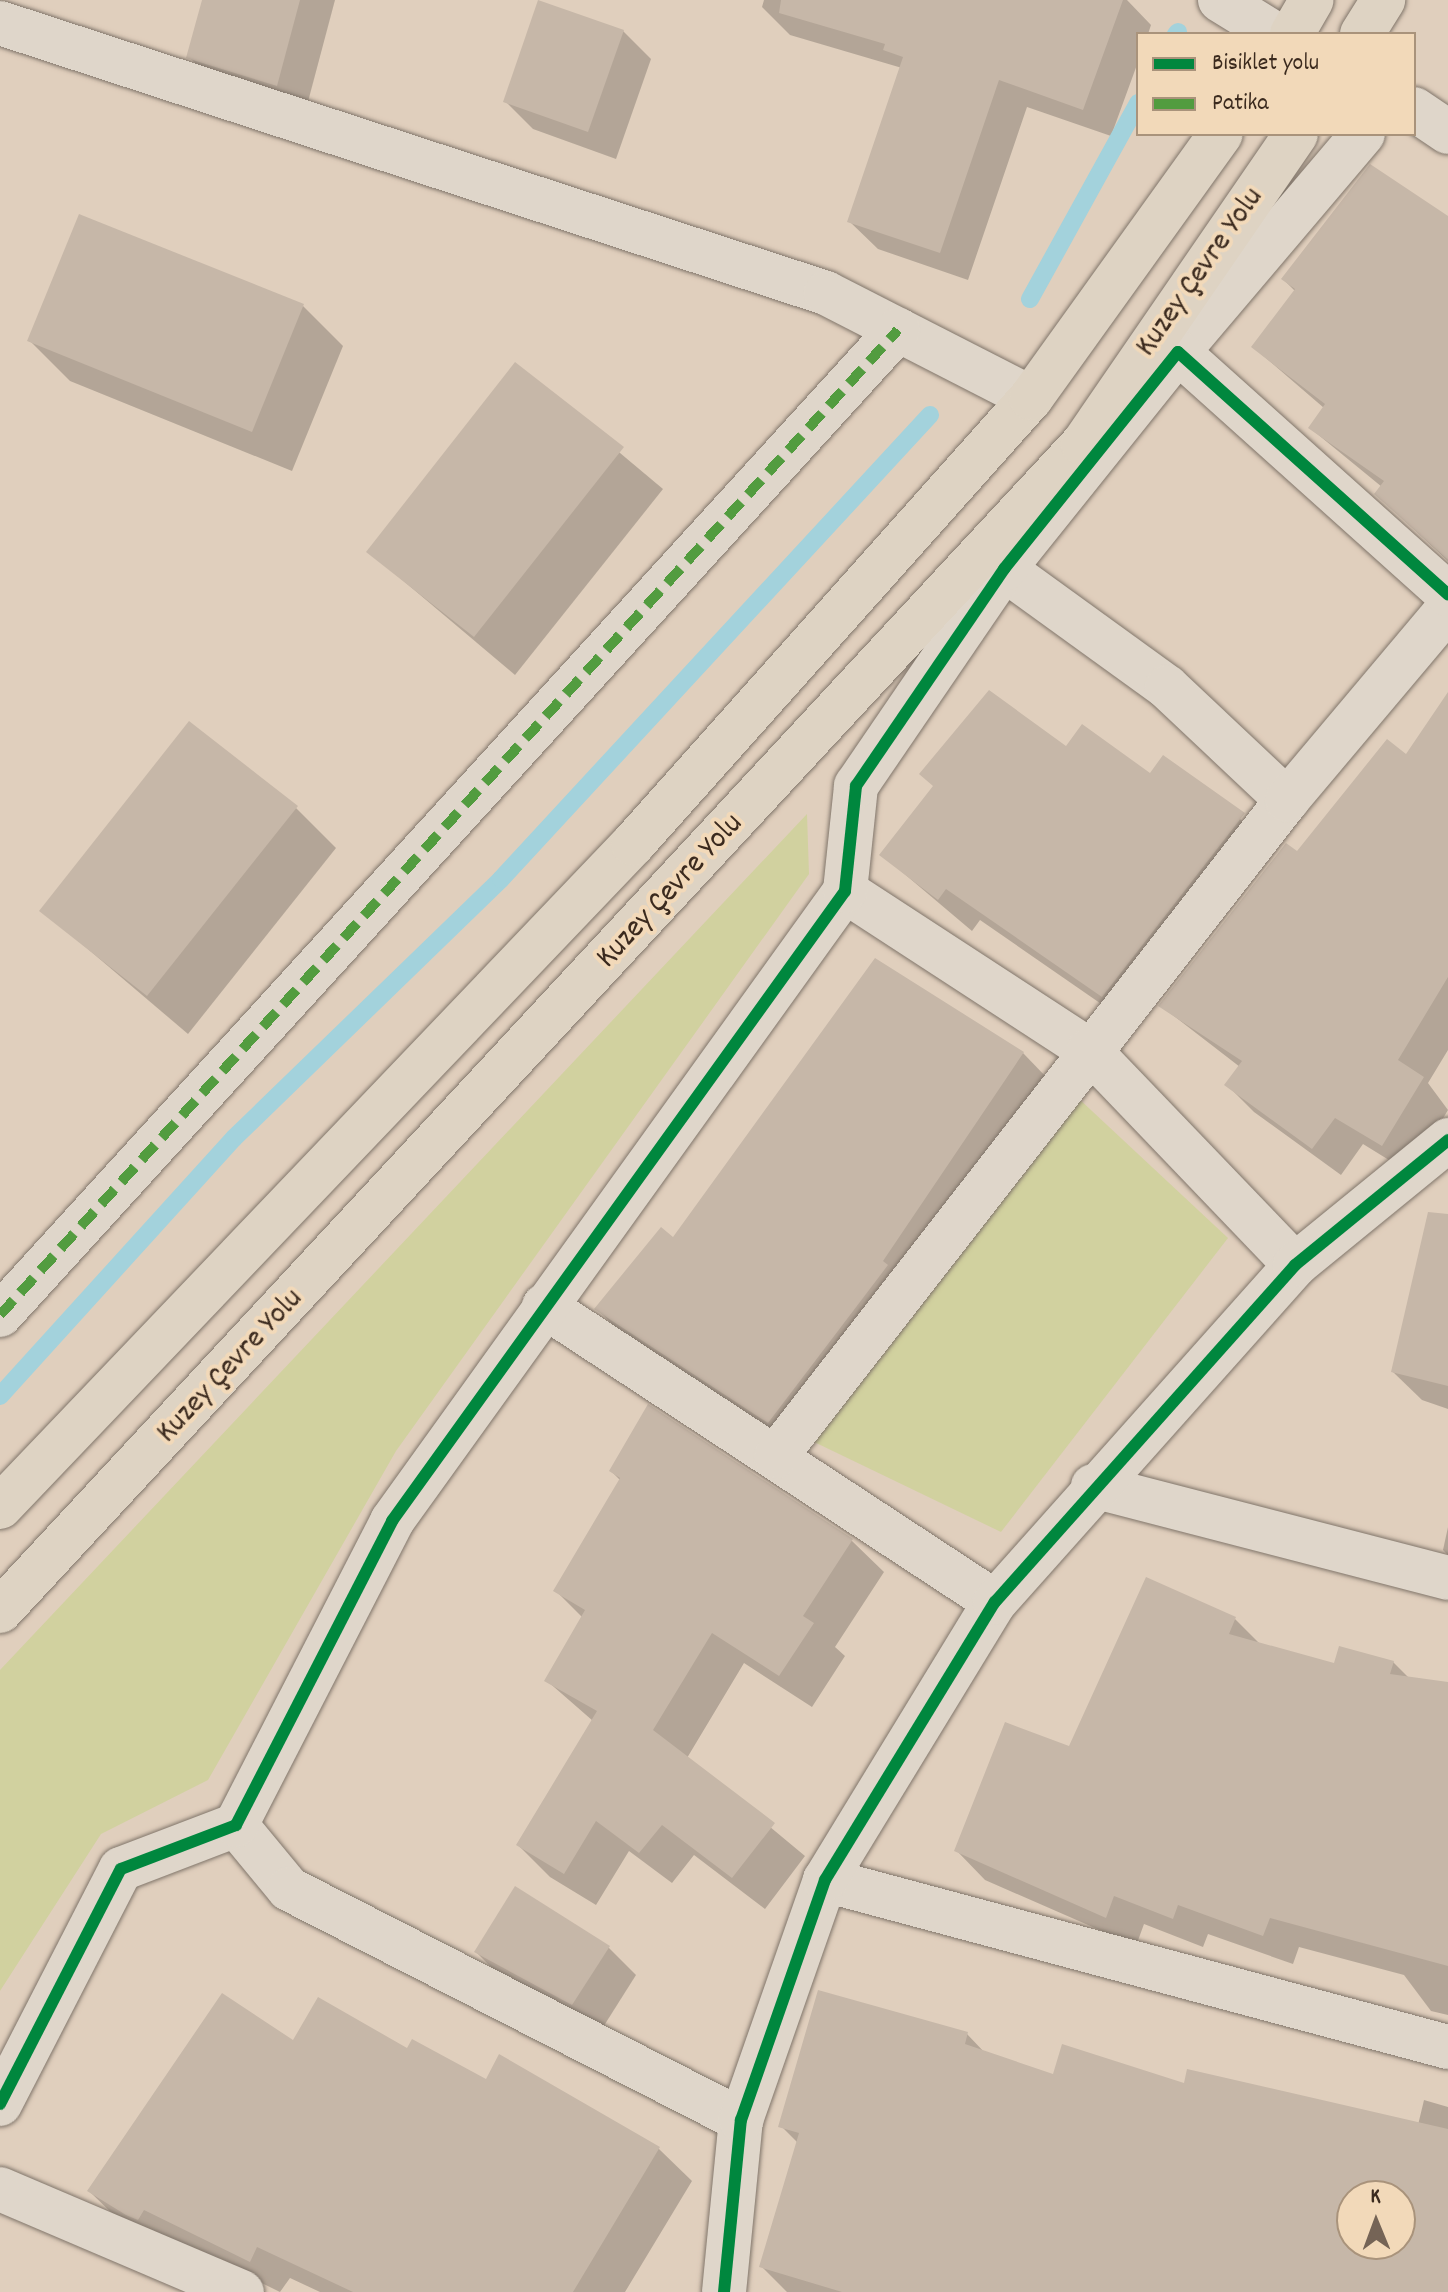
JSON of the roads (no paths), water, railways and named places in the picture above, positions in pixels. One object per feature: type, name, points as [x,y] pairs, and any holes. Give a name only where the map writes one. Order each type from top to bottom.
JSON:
[{"type":"main road","points":[[1293,32],[1312,0]]},
{"type":"main road","points":[[1363,32],[1383,0]]},
{"type":"main road","name":"Kuzey Çevre Yolu","points":[[0,1507],[633,844],[1031,398],[1220,136]]},
{"type":"main road","name":"Kuzey Çevre Yolu","points":[[0,1611],[1083,444],[1295,136]]},
{"type":"street","points":[[1220,0],[1272,32]]},
{"type":"street","points":[[0,23],[826,293],[1031,398]]},
{"type":"street","points":[[1416,110],[1448,132]]},
{"type":"street","points":[[0,2104],[121,1869],[236,1825],[392,1521],[845,891],[856,786],[1004,569],[1178,352],[1361,136]]},
{"type":"street","points":[[0,1315],[898,330]]},
{"type":"street","points":[[1178,352],[1448,594]]},
{"type":"street","points":[[1004,569],[1167,687],[1287,800]]},
{"type":"street","points":[[776,1456],[1089,1050],[1287,800],[1448,609]]},
{"type":"street","points":[[845,891],[1089,1050],[1295,1265]]},
{"type":"street","points":[[724,2292],[741,2120],[825,1880],[995,1602],[1093,1486],[1295,1265],[1448,1140]]},
{"type":"street","points":[[544,1306],[995,1602]]},
{"type":"street","points":[[1093,1486],[1448,1578]]},
{"type":"street","points":[[236,1825],[289,1889],[741,2120]]},
{"type":"street","points":[[825,1880],[1448,2047]]},
{"type":"street","points":[[0,2189],[242,2292]]},
{"type":"waterway","points":[[1030,299],[1136,107]]},
{"type":"waterway","points":[[0,1396],[234,1138],[501,879],[930,415]]}]
